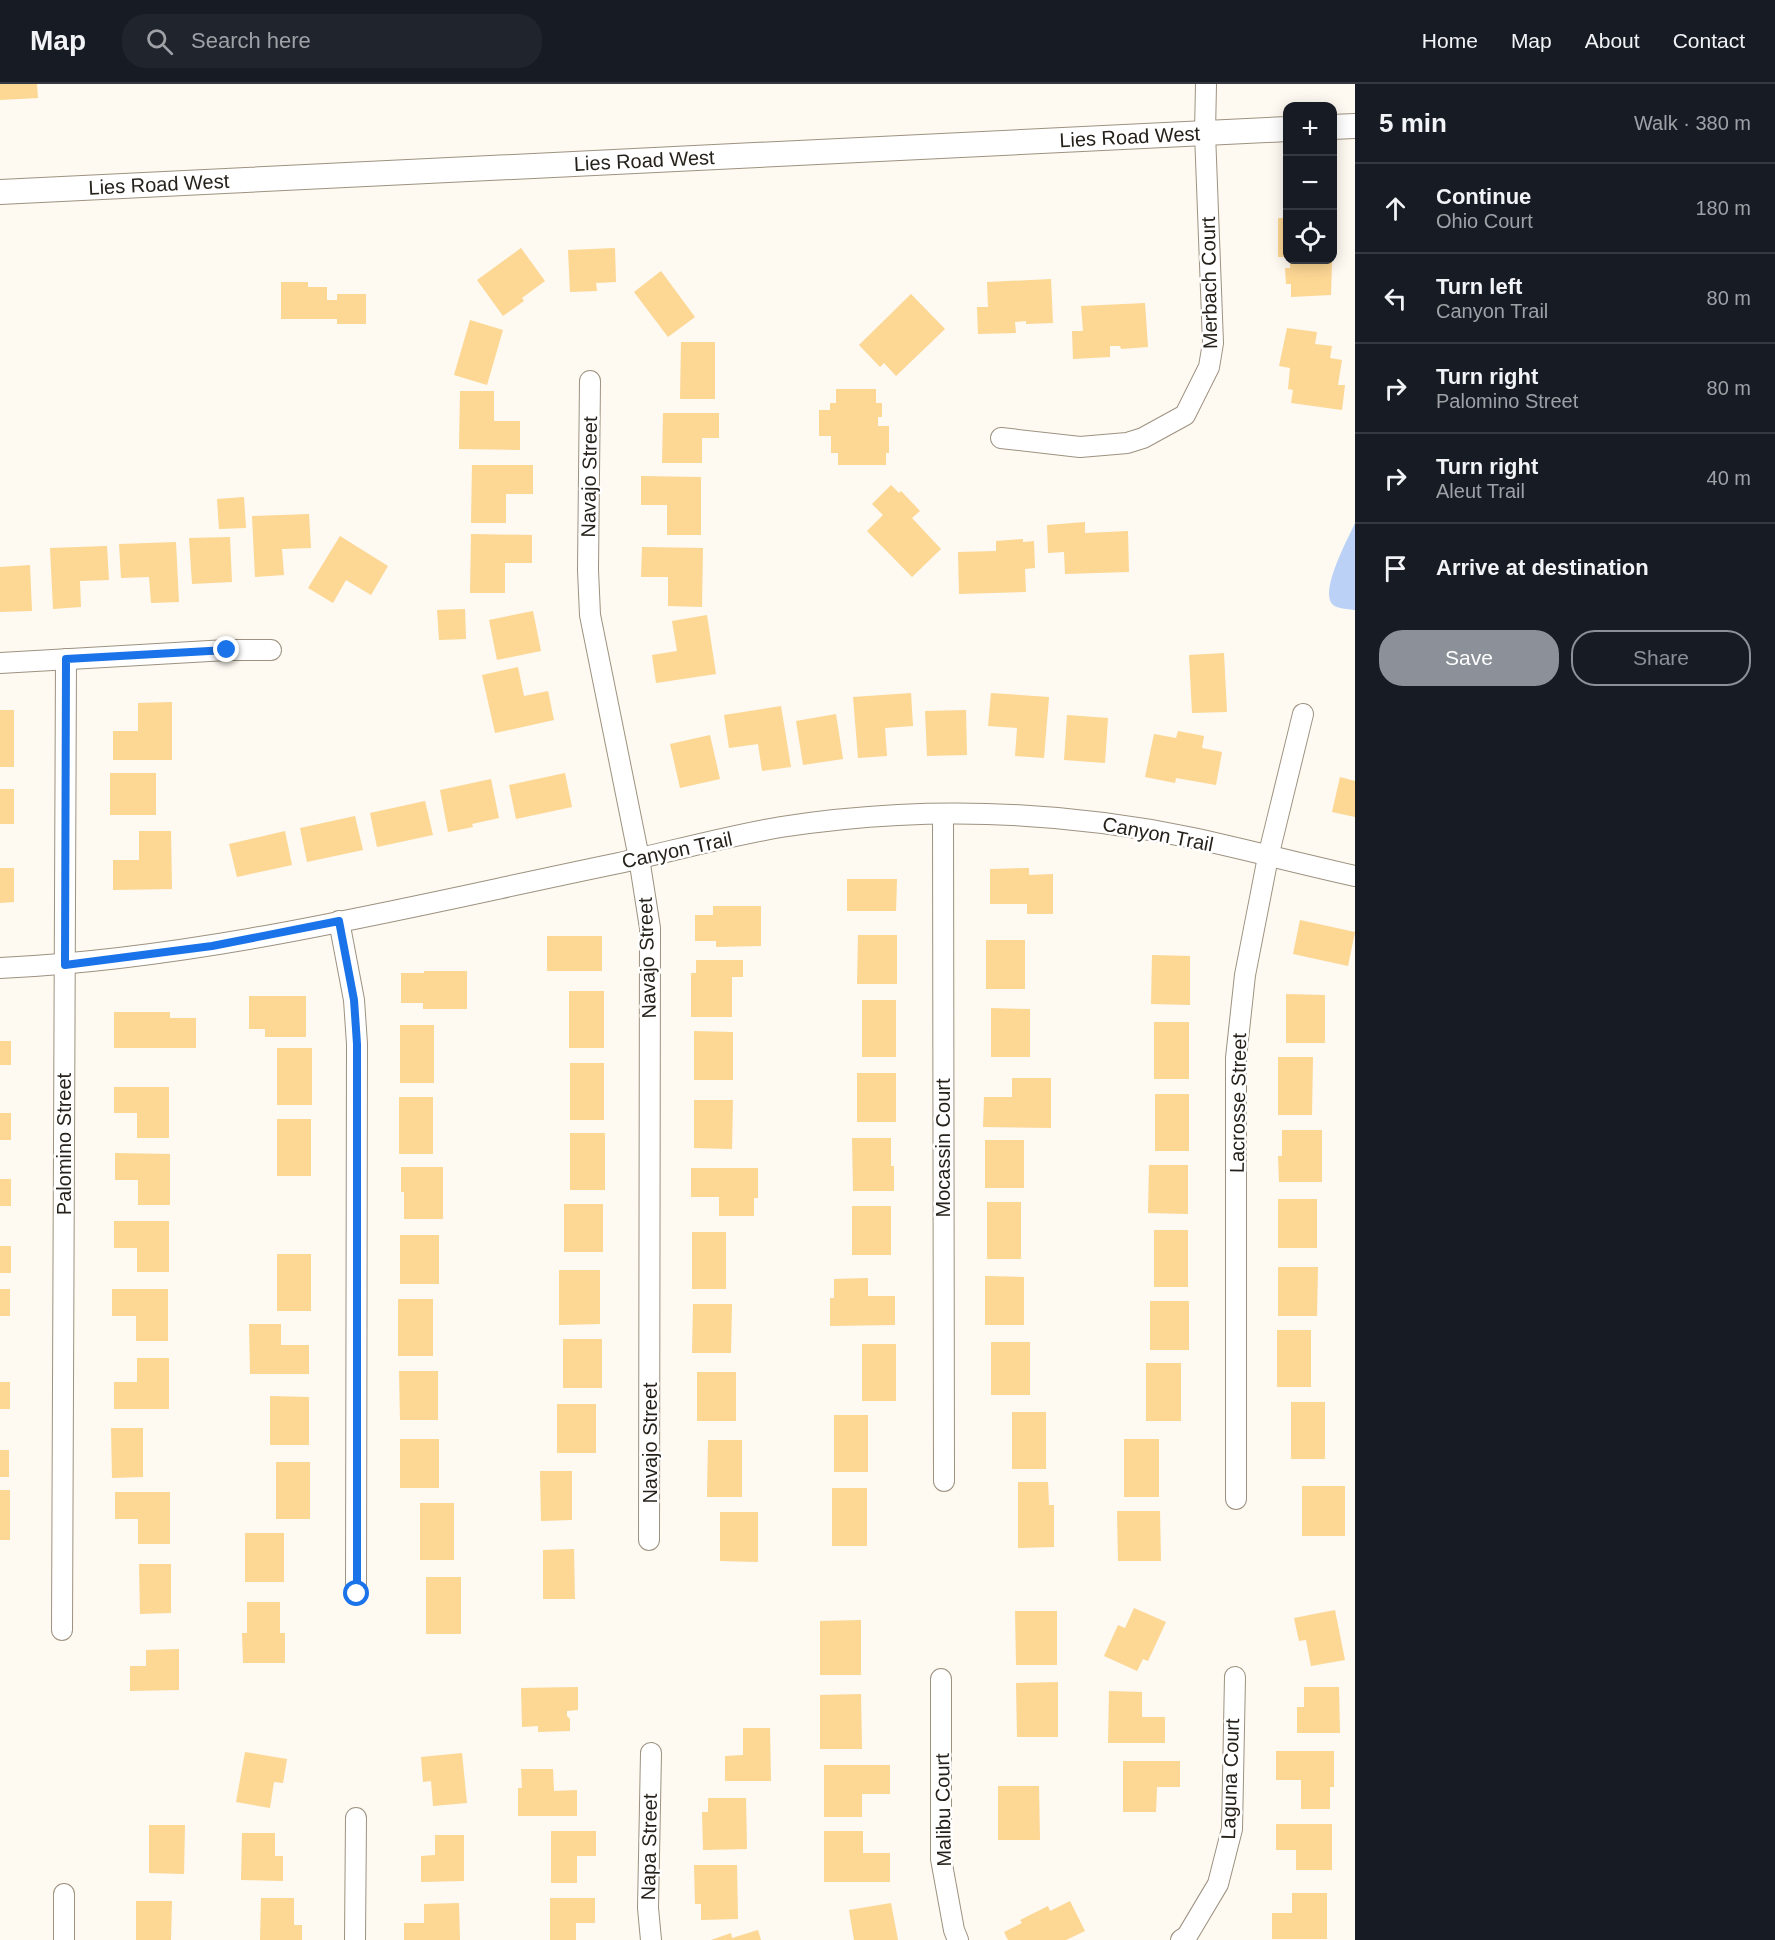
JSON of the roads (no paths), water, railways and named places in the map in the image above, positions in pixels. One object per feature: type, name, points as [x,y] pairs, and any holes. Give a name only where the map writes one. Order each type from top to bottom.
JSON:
[{"type":"street","name":"Merbach Court","points":[[1001,438],[1080,447],[1127,443],[1143,438],[1185,415],[1209,367],[1213,343],[1205,133],[1206,84]]},
{"type":"street","points":[[1337,127],[1355,126]]},
{"type":"street","name":"Lies Road West","points":[[0,192],[1283,129]]},
{"type":"street","name":"Navajo Street","points":[[590,381],[588,570],[590,615],[639,858],[650,928],[649,1540]]},
{"type":"street","points":[[0,663],[227,650],[271,650]]},
{"type":"street","name":"Palomino Street","points":[[62,1630],[66,659]]},
{"type":"street","name":"Lacrosse Street","points":[[1236,1498],[1236,1058],[1245,975],[1268,857],[1303,714]]},
{"type":"street","name":"Canyon Trail","points":[[0,968],[65,965],[212,946],[777,828],[856,818],[943,814],[1041,816],[1084,820],[1195,839],[1355,876]]},
{"type":"street","name":"Mocassin Court","points":[[943,814],[944,1481]]},
{"type":"street","points":[[339,921],[354,1000],[357,1044],[357,1594]]},
{"type":"street","name":"Laguna Court","points":[[1182,1940],[1187,1936],[1218,1884],[1232,1829],[1235,1677]]},
{"type":"street","name":"Malibu Court","points":[[941,1679],[941,1859],[954,1930],[958,1940]]},
{"type":"street","name":"Napa Street","points":[[651,1753],[648,1908],[651,1940]]},
{"type":"street","points":[[355,1940],[357,1818]]},
{"type":"street","points":[[64,1894],[64,1940]]},
{"type":"water","points":[[1355,523],[1355,610],[1334,606],[1329,597],[1336,564]]}]
